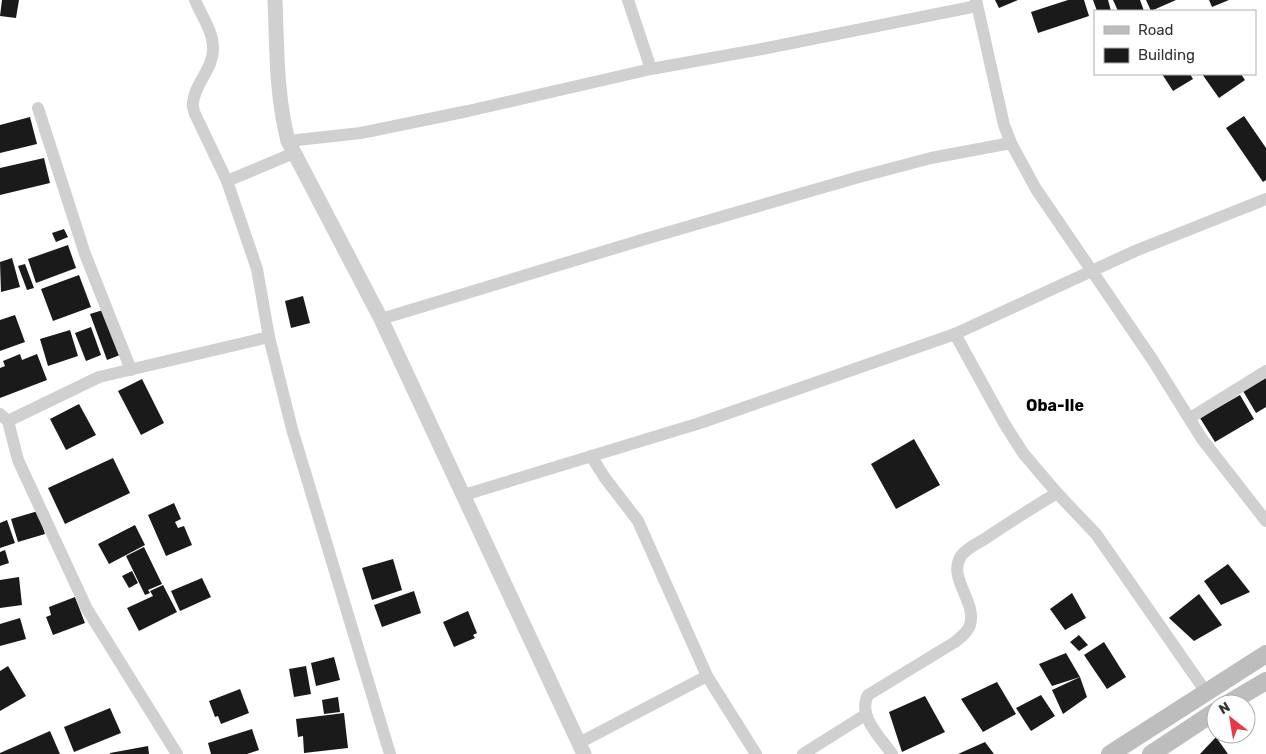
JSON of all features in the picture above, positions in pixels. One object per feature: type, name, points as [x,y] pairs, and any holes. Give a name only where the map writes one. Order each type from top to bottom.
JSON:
[{"type":"main road","points":[[1110,754],[1266,654]]},
{"type":"main road","points":[[1243,694],[1266,680]]},
{"type":"main road","points":[[1151,754],[1206,718]]},
{"type":"street","points":[[195,0],[210,32],[214,49],[192,104],[227,181],[257,269],[269,337],[292,429],[390,754]]},
{"type":"street","points":[[274,0],[282,120],[291,147],[382,318],[581,748],[706,676]]},
{"type":"street","points":[[628,0],[651,69]]},
{"type":"street","points":[[227,181],[291,147],[468,111],[651,69],[768,48],[976,3],[1004,125],[1011,143],[1036,189],[1152,359],[1202,440],[1266,521]]},
{"type":"street","points":[[38,108],[85,254],[131,370]]},
{"type":"street","points":[[382,318],[859,177],[930,158],[1011,143]]},
{"type":"street","points":[[464,495],[700,423],[955,334],[1136,251],[1266,199]]},
{"type":"street","points":[[955,334],[1004,423],[1023,453],[1057,493],[1096,534],[1206,692]]},
{"type":"street","points":[[177,754],[87,609],[18,460],[4,417],[99,377],[269,337]]},
{"type":"street","points":[[1190,418],[1266,371]]},
{"type":"street","points":[[591,456],[610,486],[638,521],[706,676],[756,754]]},
{"type":"street","points":[[892,754],[865,715],[864,703],[868,695],[955,642],[970,626],[970,604],[960,584],[957,564],[962,554],[1007,523],[1057,493]]},
{"type":"street","points":[[802,754],[865,715]]},
{"type":"building","points":[[2,0],[19,0],[16,18],[0,16]]},
{"type":"building","points":[[995,0],[1018,0],[999,8]]},
{"type":"building","points":[[1068,0],[1084,0],[1089,16],[1038,33],[1031,12]]},
{"type":"building","points":[[1093,0],[1108,0],[1111,10],[1097,10]]},
{"type":"building","points":[[1113,0],[1140,0],[1144,10],[1118,10]]},
{"type":"building","points":[[1146,0],[1176,0],[1153,10],[1151,10]]},
{"type":"building","points":[[1209,0],[1229,0],[1212,7]]},
{"type":"building","points":[[1163,75],[1191,75],[1193,79],[1173,91]]},
{"type":"building","points":[[1203,75],[1242,75],[1245,80],[1219,98]]},
{"type":"building","points":[[1244,116],[1266,148],[1266,180],[1263,182],[1226,128]]},
{"type":"building","points":[[30,117],[37,144],[0,153],[0,125]]},
{"type":"building","points":[[44,158],[50,183],[0,195],[0,168]]},
{"type":"building","points":[[64,229],[68,237],[56,242],[52,233]]},
{"type":"building","points":[[68,245],[76,268],[36,283],[28,259]]},
{"type":"building","points":[[12,258],[20,287],[1,292],[0,262]]},
{"type":"building","points":[[25,264],[34,288],[27,290],[18,266]]},
{"type":"building","points":[[79,275],[91,307],[53,321],[41,289]]},
{"type":"building","points":[[303,296],[310,323],[291,328],[285,301]]},
{"type":"building","points":[[103,310],[120,355],[107,360],[90,314]]},
{"type":"building","points":[[15,315],[25,342],[0,351],[0,320]]},
{"type":"building","points":[[91,327],[101,355],[86,361],[75,333]]},
{"type":"building","points":[[70,330],[78,356],[48,366],[40,339]]},
{"type":"building","points":[[20,354],[22,360],[37,354],[47,380],[0,398],[0,368],[5,366],[3,361]]},
{"type":"building","points":[[1266,378],[1266,407],[1256,413],[1243,391]]},
{"type":"building","points":[[142,379],[164,423],[141,435],[118,391]]},
{"type":"building","points":[[1240,395],[1254,419],[1215,442],[1200,418]]},
{"type":"building","points":[[79,404],[96,435],[66,450],[50,419]]},
{"type":"building","points":[[914,439],[940,485],[896,509],[871,464]]},
{"type":"building","points":[[113,458],[130,493],[65,524],[48,488]]},
{"type":"building","points":[[174,503],[181,519],[175,522],[178,528],[184,526],[192,545],[166,556],[148,515]]},
{"type":"building","points":[[38,511],[45,534],[18,542],[11,519]]},
{"type":"building","points":[[7,520],[15,543],[0,548],[0,523]]},
{"type":"building","points":[[135,525],[145,545],[109,564],[98,544]]},
{"type":"building","points":[[144,547],[162,584],[148,590],[150,593],[145,595],[126,556]]},
{"type":"building","points":[[5,550],[9,563],[0,566],[0,552]]},
{"type":"building","points":[[393,559],[402,590],[372,600],[362,568]]},
{"type":"building","points":[[1228,564],[1250,592],[1221,605],[1204,581]]},
{"type":"building","points":[[132,571],[138,583],[129,588],[122,576]]},
{"type":"building","points":[[19,577],[22,605],[0,608],[0,580]]},
{"type":"building","points":[[202,578],[211,597],[180,611],[171,591]]},
{"type":"building","points":[[163,585],[177,612],[139,631],[127,608],[153,596],[150,591]]},
{"type":"building","points":[[414,591],[421,613],[382,627],[374,605]]},
{"type":"building","points":[[1072,593],[1086,618],[1065,630],[1050,609]]},
{"type":"building","points":[[1199,594],[1222,625],[1194,641],[1169,618]]},
{"type":"building","points":[[75,597],[85,623],[53,635],[46,617],[51,615],[49,607]]},
{"type":"building","points":[[468,611],[477,633],[473,635],[475,638],[454,647],[443,622]]},
{"type":"building","points":[[20,618],[26,639],[0,646],[0,624]]},
{"type":"building","points":[[1079,635],[1088,645],[1079,651],[1070,642]]},
{"type":"building","points":[[1104,642],[1126,677],[1107,689],[1084,655]]},
{"type":"building","points":[[1066,653],[1080,677],[1052,686],[1039,664]]},
{"type":"building","points":[[334,657],[340,680],[316,686],[311,663]]},
{"type":"building","points":[[8,666],[26,696],[0,711],[0,671]]},
{"type":"building","points":[[306,666],[311,694],[294,697],[289,669]]},
{"type":"building","points":[[1080,677],[1087,697],[1063,714],[1052,690]]},
{"type":"building","points":[[997,682],[1016,714],[983,732],[961,699]]},
{"type":"building","points":[[240,689],[249,713],[221,724],[218,716],[215,717],[209,701]]},
{"type":"building","points":[[1041,695],[1055,716],[1031,731],[1016,708]]},
{"type":"building","points":[[925,696],[945,732],[902,752],[889,712]]},
{"type":"building","points":[[338,697],[340,712],[324,714],[322,700]]},
{"type":"building","points":[[110,708],[121,733],[74,752],[64,727]]},
{"type":"building","points":[[344,713],[348,748],[304,753],[303,736],[298,737],[296,719]]},
{"type":"building","points":[[252,729],[259,750],[247,754],[211,754],[208,743]]},
{"type":"building","points":[[50,731],[60,754],[0,754],[0,753]]},
{"type":"building","points":[[985,742],[994,754],[958,754]]},
{"type":"building","points":[[1209,744],[1221,744],[1228,754],[1200,754]]},
{"type":"building","points":[[148,746],[149,754],[110,754],[110,753]]},
{"type":"district","name":"Oba-Ile","points":[[1055,405]]}]
